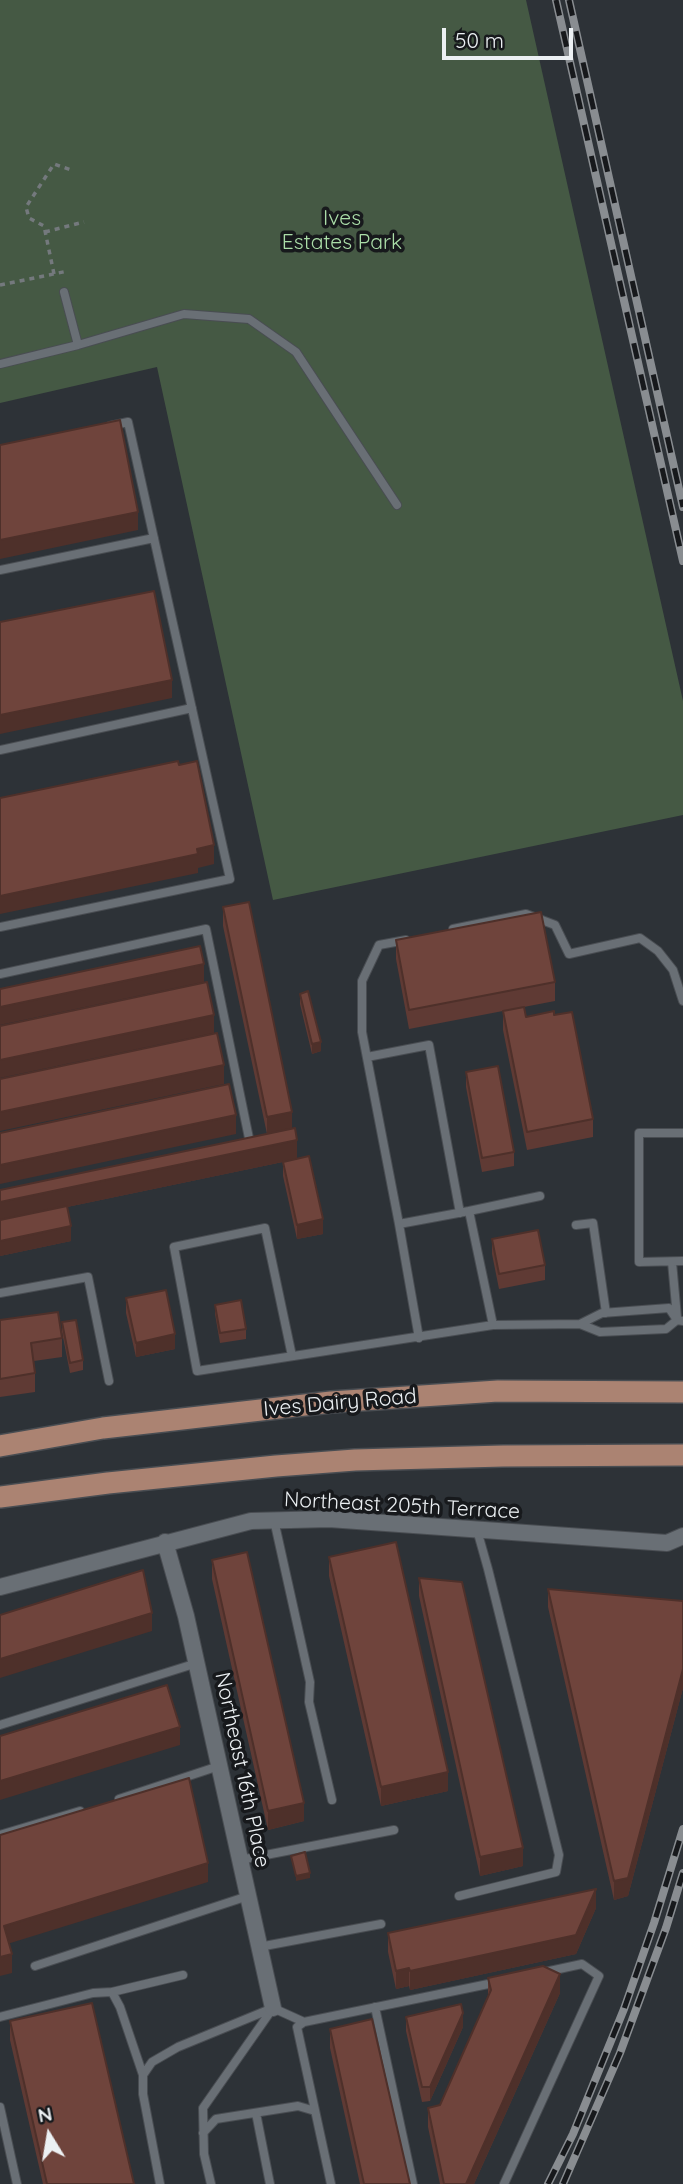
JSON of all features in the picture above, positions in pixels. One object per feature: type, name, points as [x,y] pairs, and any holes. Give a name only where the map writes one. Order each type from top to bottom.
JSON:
[{"type":"main road","name":"Ives Dairy Road","points":[[0,1446],[103,1428],[331,1402],[498,1391],[683,1392]]},
{"type":"main road","points":[[0,1497],[121,1482],[342,1461],[475,1456],[683,1455]]},
{"type":"street","name":"Northeast 205th Terrace","points":[[0,1587],[251,1521],[329,1519],[667,1543],[683,1536]]},
{"type":"street","name":"Northeast 16th Place","points":[[165,1542],[197,1663],[272,2008]]},
{"type":"lane","points":[[64,292],[78,345]]},
{"type":"lane","points":[[0,364],[78,345],[184,314],[249,319],[296,352],[397,505]]},
{"type":"lane","points":[[0,927],[230,879],[128,422],[104,427]]},
{"type":"lane","points":[[0,570],[154,538]]},
{"type":"lane","points":[[153,594],[166,591]]},
{"type":"lane","points":[[0,750],[192,708]]},
{"type":"lane","points":[[192,765],[204,763]]},
{"type":"lane","points":[[446,931],[526,914],[555,925],[569,954],[640,938],[658,951],[673,971],[683,1001]]},
{"type":"lane","points":[[0,974],[206,929],[250,1143],[236,1146]]},
{"type":"lane","points":[[419,937],[379,945],[362,981],[362,1031],[419,1338]]},
{"type":"lane","points":[[367,1057],[429,1045],[464,1212],[493,1325]]},
{"type":"lane","points":[[683,1133],[639,1133],[639,1262],[683,1261]]},
{"type":"lane","points":[[399,1224],[540,1196]]},
{"type":"lane","points":[[576,1226],[593,1223],[606,1313]]},
{"type":"lane","points":[[292,1356],[265,1227],[174,1247],[197,1371],[493,1325],[580,1324],[606,1313],[669,1308],[680,1320]]},
{"type":"lane","points":[[672,1262],[680,1320]]},
{"type":"lane","points":[[0,1293],[88,1278],[109,1381]]},
{"type":"lane","points":[[580,1324],[600,1332],[666,1329],[680,1320]]},
{"type":"lane","points":[[274,1521],[310,1682],[309,1702],[332,1800]]},
{"type":"lane","points":[[459,1896],[556,1872],[559,1855],[477,1530]]},
{"type":"lane","points":[[0,1725],[197,1663]]},
{"type":"lane","points":[[104,1804],[219,1766]]},
{"type":"lane","points":[[0,1835],[91,1807]]},
{"type":"lane","points":[[240,1860],[394,1830]]},
{"type":"lane","points":[[35,1966],[248,1896]]},
{"type":"lane","points":[[259,1947],[381,1924]]},
{"type":"lane","points":[[505,2184],[599,1976],[582,1964],[530,1975]]},
{"type":"lane","points":[[0,2017],[93,1993],[112,1992],[183,1975]]},
{"type":"lane","points":[[331,2184],[297,2027],[304,2022],[505,1980]]},
{"type":"lane","points":[[112,1992],[120,2007],[143,2075],[143,2094],[160,2184]]},
{"type":"lane","points":[[375,2007],[414,2184]]},
{"type":"lane","points":[[211,2184],[204,2154],[203,2108],[272,2008]]},
{"type":"lane","points":[[143,2075],[152,2062],[178,2046],[272,2008],[304,2022]]},
{"type":"lane","points":[[203,2133],[216,2119],[298,2106],[315,2111]]},
{"type":"lane","points":[[0,2107],[17,2184]]},
{"type":"lane","points":[[256,2113],[270,2184]]},
{"type":"path","points":[[54,274],[44,226],[29,218],[26,207],[54,164],[74,171]]},
{"type":"path","points":[[45,232],[84,222]]},
{"type":"path","points":[[0,285],[68,271]]},
{"type":"green space","name":"Ives Estates Park","points":[[0,0],[526,0],[683,701],[683,815],[273,900],[157,367],[0,403]]},
{"type":"building","points":[[120,420],[138,512],[0,540],[0,445]]},
{"type":"building","points":[[154,591],[172,680],[0,715],[0,622]]},
{"type":"building","points":[[178,761],[179,765],[197,761],[214,845],[197,849],[198,854],[0,896],[0,798]]},
{"type":"building","points":[[249,902],[292,1112],[267,1117],[223,907]]},
{"type":"building","points":[[541,912],[555,982],[409,1010],[396,940]]},
{"type":"building","points":[[200,946],[204,964],[0,1007],[0,989]]},
{"type":"building","points":[[207,982],[214,1015],[0,1060],[0,1026]]},
{"type":"building","points":[[308,991],[321,1042],[312,1044],[300,994]]},
{"type":"building","points":[[524,1007],[526,1017],[554,1011],[554,1015],[572,1012],[593,1119],[527,1132],[503,1011]]},
{"type":"building","points":[[217,1033],[224,1065],[0,1112],[0,1079]]},
{"type":"building","points":[[498,1066],[514,1152],[482,1158],[466,1072]]},
{"type":"building","points":[[229,1084],[236,1115],[0,1165],[0,1133]]},
{"type":"building","points":[[295,1128],[297,1140],[0,1202],[0,1190]]},
{"type":"building","points":[[309,1156],[323,1219],[297,1225],[283,1162]]},
{"type":"building","points":[[67,1206],[71,1226],[0,1241],[0,1220]]},
{"type":"building","points":[[538,1230],[545,1265],[499,1274],[492,1239]]},
{"type":"building","points":[[166,1290],[175,1334],[136,1343],[126,1298]]},
{"type":"building","points":[[241,1300],[246,1329],[220,1333],[215,1305]]},
{"type":"building","points":[[58,1312],[62,1338],[31,1343],[35,1373],[0,1379],[0,1320]]},
{"type":"building","points":[[76,1320],[83,1360],[70,1363],[62,1322]]},
{"type":"building","points":[[396,1542],[448,1772],[381,1787],[329,1557]]},
{"type":"building","points":[[247,1552],[304,1803],[268,1811],[212,1560]]},
{"type":"building","points":[[143,1570],[152,1613],[0,1659],[0,1615]]},
{"type":"building","points":[[419,1578],[462,1582],[523,1848],[480,1857]]},
{"type":"building","points":[[548,1589],[683,1601],[683,1669],[628,1878],[614,1881]]},
{"type":"building","points":[[167,1685],[180,1727],[0,1781],[0,1736]]},
{"type":"building","points":[[189,1778],[208,1863],[4,1926],[12,1954],[0,1957],[0,1835]]},
{"type":"building","points":[[305,1852],[310,1873],[296,1876],[291,1856]]},
{"type":"building","points":[[596,1889],[576,1935],[410,1971],[409,1968],[396,1971],[388,1933]]},
{"type":"building","points":[[543,1966],[560,1974],[466,2184],[444,2184],[428,2108],[440,2105],[491,1990],[488,1978]]},
{"type":"building","points":[[92,2003],[134,2184],[47,2184],[10,2021]]},
{"type":"building","points":[[461,2004],[463,2013],[430,2087],[422,2087],[406,2017]]},
{"type":"building","points":[[372,2019],[410,2184],[364,2184],[330,2029]]},
{"type":"railway","points":[[556,0],[683,561]]},
{"type":"railway","points":[[569,0],[683,507]]},
{"type":"railway","points":[[548,2184],[573,2134],[624,2009],[683,1829]]},
{"type":"railway","points":[[563,2184],[620,2053],[666,1928],[683,1873]]}]
